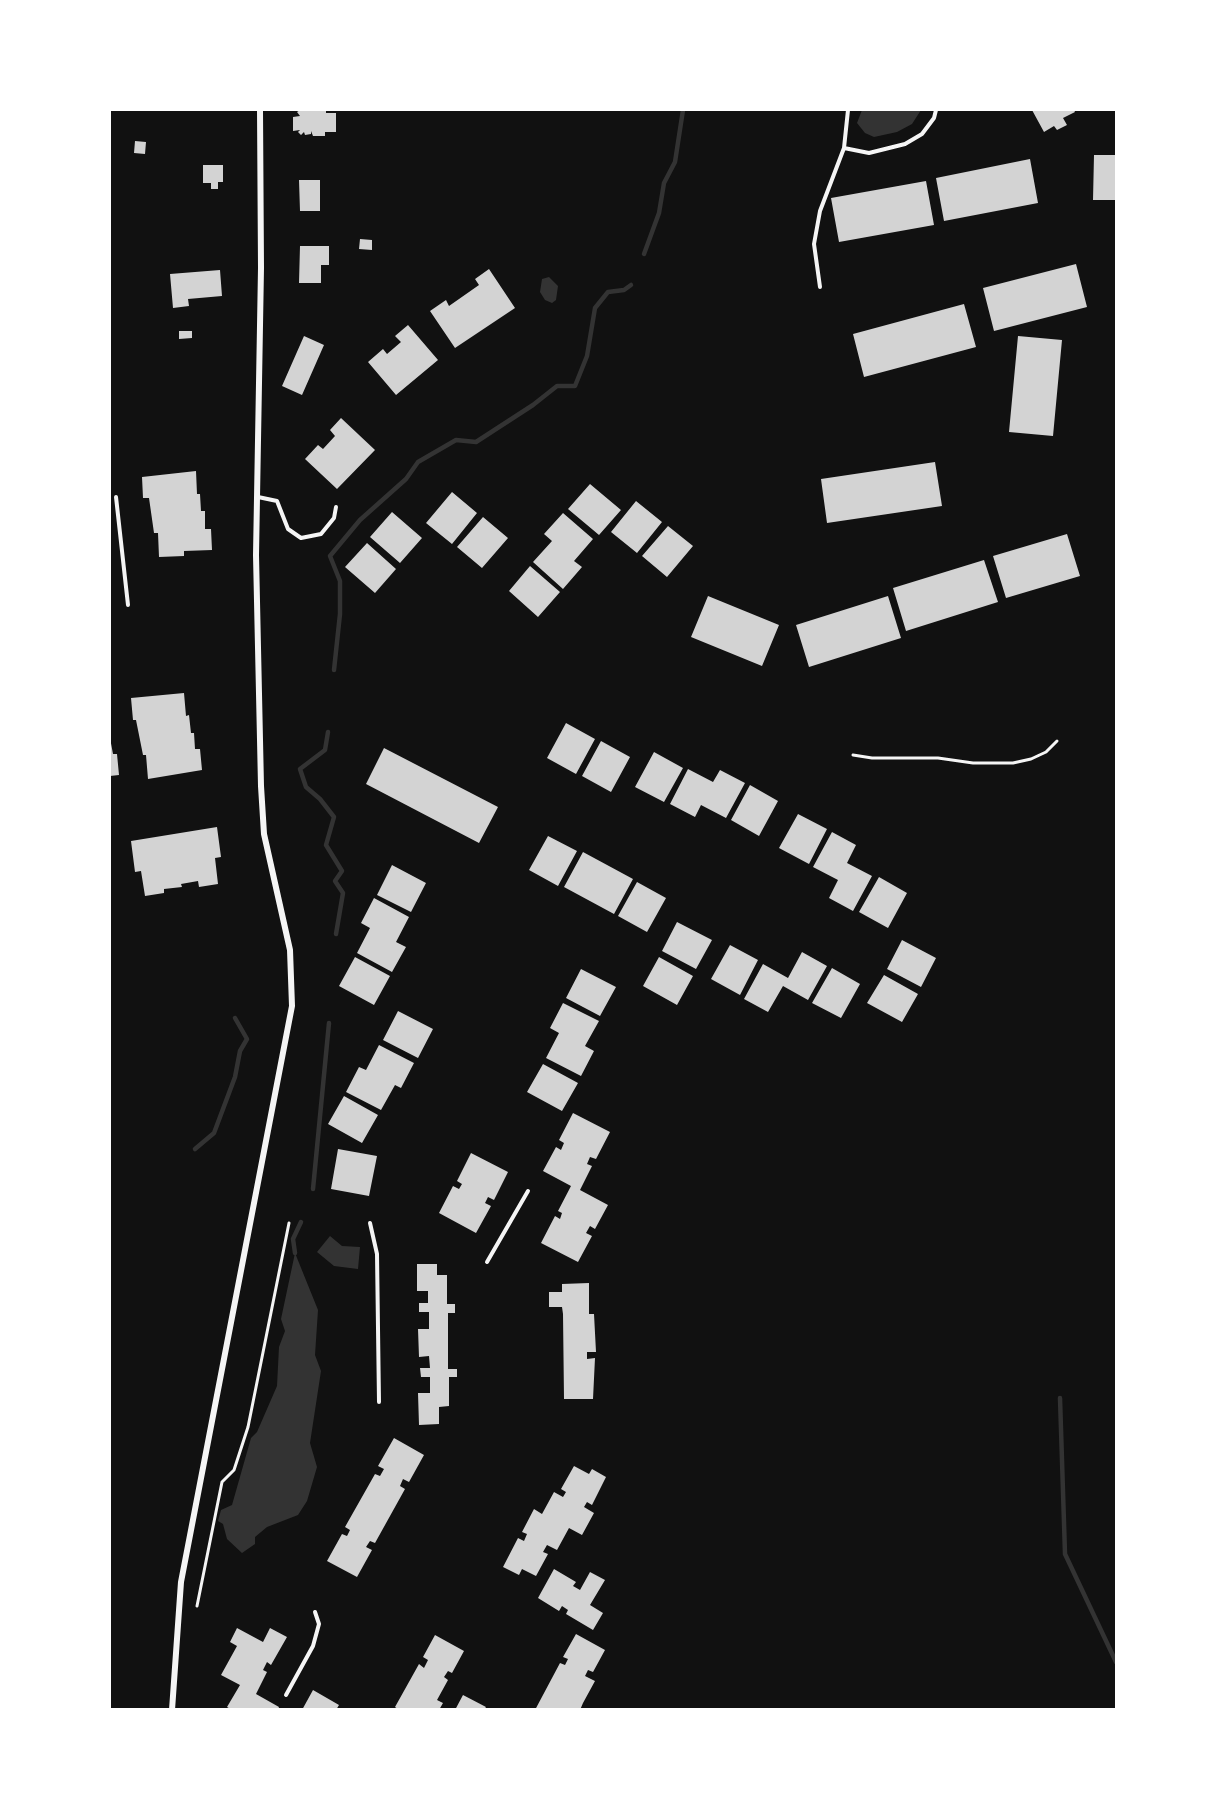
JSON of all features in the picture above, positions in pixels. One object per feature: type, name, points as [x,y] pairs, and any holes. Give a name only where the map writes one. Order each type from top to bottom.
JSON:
[{"type":"street","points":[[172,1710],[181,1582],[292,1006],[290,950],[264,834],[259,717],[257,497],[261,268],[260,110]]},
{"type":"lane","points":[[820,287],[814,244],[820,211],[844,148],[848,110]]},
{"type":"lane","points":[[844,148],[869,153],[910,141],[929,126],[936,110]]},
{"type":"lane","points":[[116,497],[128,604]]},
{"type":"lane","points":[[257,497],[278,501],[288,529],[301,538],[321,534],[334,518],[336,507]]},
{"type":"lane","points":[[487,1262],[528,1191]]},
{"type":"lane","points":[[370,1223],[377,1254],[379,1402]]},
{"type":"lane","points":[[286,1695],[313,1646],[320,1624],[315,1612]]},
{"type":"path","points":[[853,755],[872,758],[938,758],[973,763],[1013,763],[1046,752],[1057,741]]},
{"type":"path","points":[[197,1606],[222,1482],[234,1470],[248,1427],[289,1223]]},
{"type":"shaded area","points":[[862,110],[921,110],[912,124],[897,132],[874,137],[865,133],[857,123]]},
{"type":"shaded area","points":[[549,277],[558,286],[556,300],[552,303],[545,300],[540,292],[542,279]]},
{"type":"shaded area","points":[[330,1236],[342,1246],[360,1247],[358,1269],[334,1266],[317,1252]]},
{"type":"shaded area","points":[[295,1253],[318,1310],[315,1355],[321,1371],[310,1443],[317,1467],[307,1501],[298,1515],[267,1527],[255,1537],[255,1544],[242,1553],[227,1539],[223,1524],[218,1521],[221,1510],[232,1505],[251,1438],[257,1432],[277,1386],[279,1347],[285,1331],[281,1319]]},
{"type":"building","points":[[326,110],[326,113],[336,113],[336,132],[325,132],[325,136],[313,136],[311,131],[311,134],[305,135],[304,132],[301,135],[298,132],[300,130],[293,131],[293,117],[300,116],[297,112]]},
{"type":"building","points":[[1032,110],[1074,110],[1075,112],[1063,118],[1067,125],[1057,130],[1054,126],[1044,132]]},
{"type":"building","points":[[135,141],[146,142],[145,154],[134,153]]},
{"type":"building","points":[[1094,155],[1116,155],[1116,200],[1093,200]]},
{"type":"building","points":[[1030,159],[1038,203],[944,221],[936,178]]},
{"type":"building","points":[[203,165],[223,165],[223,182],[218,182],[218,189],[211,189],[211,183],[203,183]]},
{"type":"building","points":[[299,180],[320,180],[320,211],[300,211]]},
{"type":"building","points":[[926,181],[934,225],[839,242],[831,198]]},
{"type":"building","points":[[360,239],[372,240],[372,250],[359,249]]},
{"type":"building","points":[[300,246],[329,246],[329,265],[321,265],[321,283],[299,283]]},
{"type":"building","points":[[1076,264],[1087,307],[994,331],[983,288]]},
{"type":"building","points":[[489,269],[515,308],[455,348],[430,311],[446,300],[449,306],[479,285],[475,279]]},
{"type":"building","points":[[220,270],[222,296],[188,299],[189,306],[173,308],[170,274]]},
{"type":"building","points":[[964,304],[976,347],[864,377],[853,334]]},
{"type":"building","points":[[408,325],[438,360],[396,395],[368,362],[383,349],[387,354],[401,342],[395,336]]},
{"type":"building","points":[[179,331],[192,331],[192,338],[179,339]]},
{"type":"building","points":[[304,336],[324,345],[302,395],[282,386]]},
{"type":"building","points":[[1018,336],[1062,340],[1053,436],[1009,432]]},
{"type":"building","points":[[341,418],[375,450],[337,489],[305,459],[318,445],[323,449],[335,436],[330,430]]},
{"type":"building","points":[[935,462],[942,506],[827,523],[821,479]]},
{"type":"building","points":[[196,471],[197,494],[200,494],[201,511],[205,511],[205,529],[211,529],[212,550],[184,551],[184,556],[159,557],[158,533],[154,533],[149,498],[143,498],[142,477]]},
{"type":"building","points":[[590,484],[621,510],[599,535],[568,509]]},
{"type":"building","points":[[452,492],[477,513],[452,544],[426,523]]},
{"type":"building","points":[[636,501],[662,522],[637,553],[611,532]]},
{"type":"building","points":[[392,512],[422,538],[400,563],[370,537]]},
{"type":"building","points":[[563,513],[593,539],[574,561],[582,567],[563,589],[533,562],[552,541],[544,534]]},
{"type":"building","points":[[483,517],[508,538],[482,568],[457,547]]},
{"type":"building","points":[[668,526],[693,546],[667,577],[642,556]]},
{"type":"building","points":[[1067,534],[1080,576],[1006,598],[993,556]]},
{"type":"building","points":[[367,543],[396,569],[375,593],[345,567]]},
{"type":"building","points":[[984,560],[998,602],[906,631],[893,588]]},
{"type":"building","points":[[530,566],[560,592],[538,617],[509,591]]},
{"type":"building","points":[[708,596],[779,625],[762,666],[691,637]]},
{"type":"building","points":[[888,596],[901,638],[809,667],[796,625]]},
{"type":"building","points":[[184,693],[186,716],[189,715],[191,733],[194,733],[195,749],[200,749],[202,770],[148,779],[146,755],[143,755],[136,720],[133,720],[131,698]]},
{"type":"building","points":[[566,723],[595,739],[576,774],[547,758]]},
{"type":"building","points":[[110,738],[113,754],[117,754],[119,775],[110,776]]},
{"type":"building","points":[[601,741],[630,757],[611,792],[582,776]]},
{"type":"building","points":[[384,748],[498,807],[479,843],[366,784]]},
{"type":"building","points":[[654,752],[683,768],[664,802],[635,787]]},
{"type":"building","points":[[688,769],[713,782],[720,770],[745,783],[726,818],[701,805],[695,817],[670,804]]},
{"type":"building","points":[[750,785],[778,801],[759,836],[731,820]]},
{"type":"building","points":[[798,814],[827,829],[809,864],[779,848]]},
{"type":"building","points":[[217,827],[221,857],[215,858],[218,884],[199,887],[198,881],[181,884],[182,887],[164,889],[164,893],[145,896],[141,871],[135,872],[131,841]]},
{"type":"building","points":[[832,832],[856,845],[847,863],[872,876],[853,911],[829,898],[838,880],[813,867]]},
{"type":"building","points":[[548,836],[577,851],[558,886],[529,870]]},
{"type":"building","points":[[583,852],[633,879],[614,914],[564,887]]},
{"type":"building","points":[[392,865],[426,883],[411,912],[377,895]]},
{"type":"building","points":[[879,877],[907,893],[888,928],[859,912]]},
{"type":"building","points":[[637,882],[666,898],[647,932],[618,916]]},
{"type":"building","points":[[374,898],[409,917],[396,942],[406,947],[392,972],[357,953],[370,928],[361,923]]},
{"type":"building","points":[[677,922],[712,940],[696,969],[662,951]]},
{"type":"building","points":[[902,940],[936,958],[921,987],[887,969]]},
{"type":"building","points":[[730,945],[758,960],[740,995],[711,979]]},
{"type":"building","points":[[802,952],[827,966],[808,1000],[783,986],[768,1012],[744,999],[763,964],[788,978]]},
{"type":"building","points":[[355,957],[390,976],[374,1005],[339,986]]},
{"type":"building","points":[[659,957],[693,976],[677,1005],[643,986]]},
{"type":"building","points":[[832,968],[860,984],[841,1018],[812,1003]]},
{"type":"building","points":[[581,969],[616,987],[600,1016],[566,998]]},
{"type":"building","points":[[884,975],[918,994],[902,1022],[867,1003]]},
{"type":"building","points":[[563,1003],[599,1021],[585,1046],[594,1051],[581,1076],[546,1058],[559,1033],[550,1028]]},
{"type":"building","points":[[398,1011],[433,1029],[418,1058],[383,1040]]},
{"type":"building","points":[[379,1045],[414,1063],[401,1088],[395,1085],[381,1110],[346,1092],[359,1067],[366,1070]]},
{"type":"building","points":[[543,1064],[578,1083],[562,1111],[527,1092]]},
{"type":"building","points":[[344,1096],[378,1115],[362,1143],[328,1124]]},
{"type":"building","points":[[573,1113],[610,1132],[596,1159],[590,1157],[587,1164],[592,1166],[580,1190],[608,1205],[595,1229],[590,1226],[586,1233],[592,1236],[578,1262],[541,1243],[555,1216],[560,1219],[562,1213],[558,1211],[571,1186],[543,1171],[556,1147],[561,1150],[564,1143],[559,1140]]},
{"type":"building","points":[[338,1149],[377,1156],[369,1196],[331,1189]]},
{"type":"building","points":[[471,1153],[508,1172],[494,1200],[488,1197],[485,1203],[491,1206],[476,1233],[439,1213],[453,1186],[459,1189],[462,1184],[457,1181]]},
{"type":"building","points":[[417,1264],[437,1264],[437,1275],[447,1275],[447,1304],[455,1304],[455,1313],[448,1313],[448,1369],[457,1369],[457,1377],[449,1377],[449,1406],[439,1407],[439,1424],[419,1425],[418,1393],[430,1393],[430,1377],[421,1377],[420,1368],[430,1368],[429,1356],[419,1357],[418,1329],[429,1329],[429,1312],[419,1312],[419,1303],[428,1303],[428,1291],[417,1291]]},
{"type":"building","points":[[589,1283],[589,1314],[594,1314],[596,1352],[587,1352],[587,1359],[595,1358],[593,1399],[564,1399],[563,1314],[562,1307],[549,1307],[549,1292],[562,1292],[562,1284]]},
{"type":"building","points":[[394,1438],[424,1455],[409,1482],[403,1479],[400,1486],[405,1489],[375,1543],[370,1541],[366,1547],[372,1550],[357,1577],[327,1561],[342,1534],[347,1536],[350,1530],[345,1527],[375,1474],[380,1476],[384,1469],[378,1466]]},
{"type":"building","points":[[574,1466],[589,1474],[592,1469],[606,1477],[592,1505],[587,1502],[584,1507],[594,1513],[582,1535],[569,1528],[557,1550],[547,1545],[543,1552],[548,1554],[536,1576],[522,1569],[519,1575],[503,1567],[518,1538],[524,1541],[527,1534],[522,1532],[534,1509],[542,1514],[554,1492],[563,1497],[566,1492],[561,1489]]},
{"type":"building","points":[[554,1569],[576,1582],[573,1586],[580,1590],[590,1572],[605,1580],[590,1605],[603,1613],[593,1630],[566,1614],[568,1610],[562,1606],[559,1611],[538,1598]]},
{"type":"building","points":[[237,1628],[263,1642],[270,1628],[287,1637],[271,1665],[267,1662],[263,1670],[267,1672],[256,1694],[279,1707],[278,1710],[232,1710],[227,1707],[240,1685],[221,1675],[237,1646],[230,1642]]},
{"type":"building","points":[[576,1634],[605,1650],[593,1672],[588,1670],[585,1676],[595,1681],[580,1710],[535,1710],[560,1663],[565,1665],[568,1659],[563,1657]]},
{"type":"building","points":[[435,1635],[464,1651],[452,1673],[448,1671],[444,1677],[448,1680],[437,1700],[443,1703],[439,1710],[399,1710],[395,1707],[419,1664],[424,1668],[428,1660],[423,1657]]},
{"type":"building","points":[[313,1690],[339,1705],[336,1710],[302,1710]]},
{"type":"building","points":[[463,1695],[486,1707],[484,1710],[455,1710]]},
{"type":"waterway","points":[[644,254],[659,213],[664,183],[675,162],[683,110]]},
{"type":"waterway","points":[[334,670],[340,614],[340,581],[330,556],[360,520],[406,479],[418,462],[456,440],[476,442],[533,405],[557,386],[575,386],[587,356],[595,308],[608,292],[624,290],[631,285]]},
{"type":"waterway","points":[[328,732],[325,750],[300,769],[306,787],[320,799],[334,817],[326,845],[342,871],[335,881],[343,893],[336,934]]},
{"type":"waterway","points":[[195,1149],[214,1133],[235,1077],[240,1051],[247,1039],[235,1018]]},
{"type":"waterway","points":[[313,1189],[329,1023]]},
{"type":"waterway","points":[[295,1253],[293,1239],[301,1222]]},
{"type":"waterway","points":[[1060,1398],[1065,1554],[1116,1662]]}]
